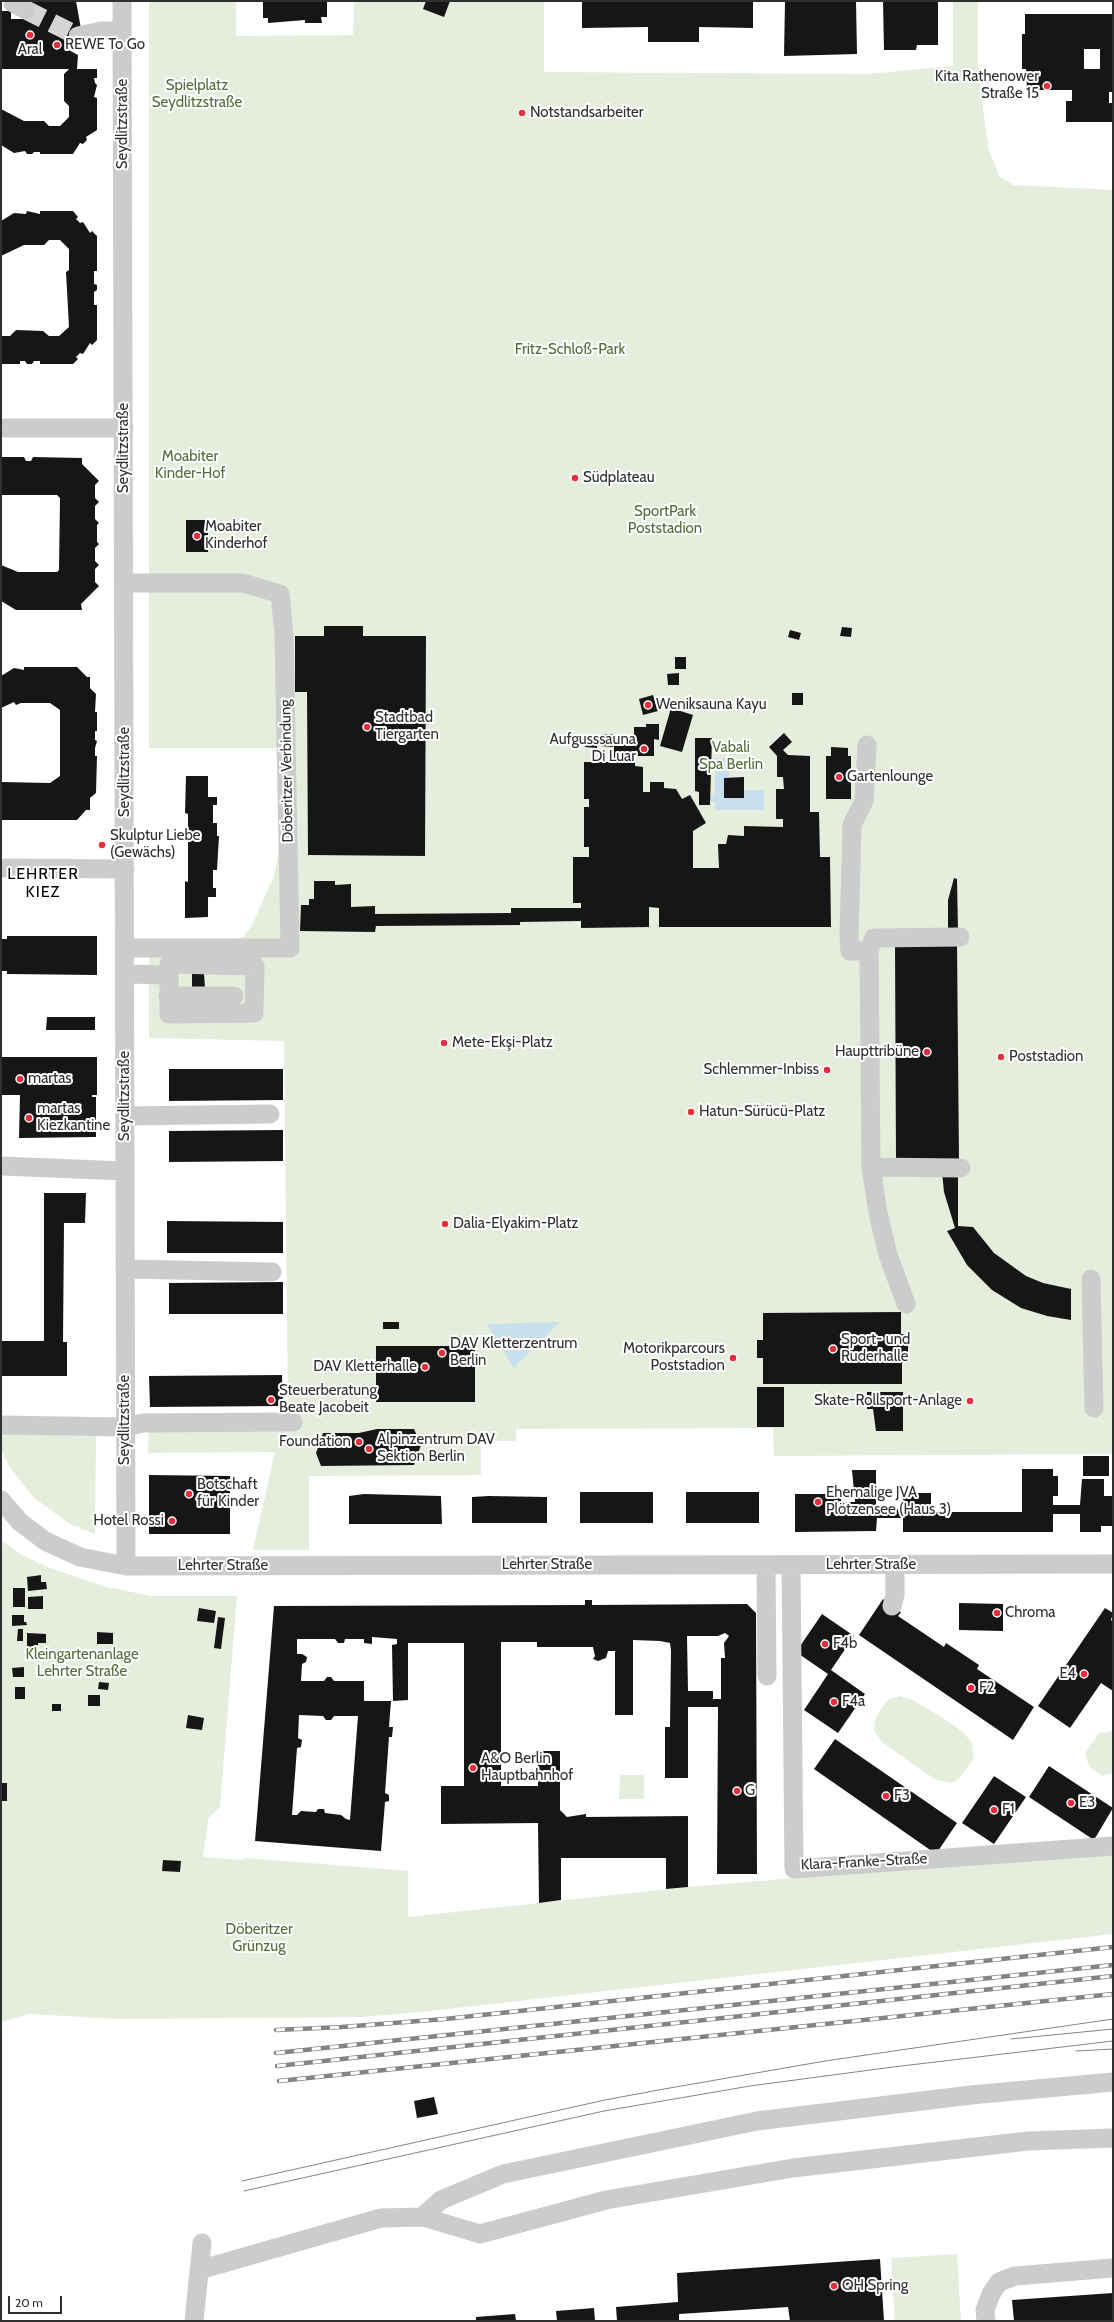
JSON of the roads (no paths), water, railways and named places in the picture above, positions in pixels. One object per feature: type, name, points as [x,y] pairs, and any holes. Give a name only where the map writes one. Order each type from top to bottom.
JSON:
[{"type":"street","name":"Seydlitzstraße","points":[[122,1],[126,1566]]},
{"type":"street","points":[[78,36],[101,31],[122,31]]},
{"type":"street","points":[[1,428],[124,428]]},
{"type":"street","name":"Döberitzer Verbindung","points":[[124,583],[243,583],[280,594],[284,635],[290,948],[125,948]]},
{"type":"street","points":[[867,745],[864,801],[852,825],[849,936],[850,951],[869,951]]},
{"type":"street","points":[[1,868],[125,869]]},
{"type":"street","points":[[906,1304],[888,1255],[878,1213],[871,1167],[869,951],[874,938],[960,937]]},
{"type":"street","points":[[169,964],[255,966],[254,1013],[169,1014],[168,975],[169,964]]},
{"type":"street","points":[[125,974],[168,975]]},
{"type":"street","points":[[168,996],[234,996]]},
{"type":"street","points":[[125,1116],[270,1114]]},
{"type":"street","points":[[1,1166],[125,1171]]},
{"type":"street","points":[[871,1167],[961,1168]]},
{"type":"street","points":[[125,1269],[272,1272]]},
{"type":"street","points":[[1091,1279],[1094,1408]]},
{"type":"street","points":[[1,1425],[125,1427],[143,1423],[293,1422]]},
{"type":"street","name":"Lehrter Straße","points":[[1,1500],[20,1522],[45,1541],[80,1557],[126,1566],[1113,1564]]},
{"type":"street","points":[[892,1606],[895,1596],[895,1564]]},
{"type":"street","points":[[766,1565],[767,1676]]},
{"type":"street","name":"Klara-Franke-Straße","points":[[791,1565],[794,1869],[1113,1846]]},
{"type":"street","points":[[422,2217],[441,2200],[503,2174],[757,2121],[971,2095],[1113,2082]]},
{"type":"street","points":[[199,2270],[380,2218],[422,2217],[480,2234],[606,2200],[793,2168],[1028,2141],[1113,2138]]},
{"type":"street","points":[[194,2321],[202,2243]]},
{"type":"street","points":[[986,2321],[985,2310],[991,2294],[999,2282],[1015,2276],[1113,2268]]},
{"type":"water","points":[[715,758],[735,759],[735,766],[729,767],[729,790],[764,790],[764,810],[715,810],[715,802],[710,801],[710,796],[715,795]]},
{"type":"water","points":[[560,1322],[514,1368],[487,1324]]},
{"type":"tunnel","points":[[26,10],[78,36]]},
{"type":"tram line","points":[[242,2181],[605,2100],[664,2089],[825,2061],[1113,2019]]},
{"type":"tram line","points":[[1011,2039],[1113,2029]]},
{"type":"tram line","points":[[244,2191],[604,2111],[750,2086],[893,2067],[1113,2041]]},
{"type":"tram line","points":[[1076,2051],[1113,2049]]},
{"type":"railway","points":[[276,2030],[342,2027],[445,2019],[1113,1947]]},
{"type":"railway","points":[[276,2053],[1113,1965]]},
{"type":"railway","points":[[277,2066],[1113,1976]]},
{"type":"railway","points":[[279,2081],[1113,1994]]},
{"type":"place","name":"Aral","points":[[30,35]]},
{"type":"place","name":"REWE To Go","points":[[57,45]]},
{"type":"place","name":"Kita Rathenower Straße 15","points":[[1047,86]]},
{"type":"place","name":"Notstandsarbeiter","points":[[522,113]]},
{"type":"place","name":"Südplateau","points":[[575,478]]},
{"type":"place","name":"Moabiter Kinderhof","points":[[197,536]]},
{"type":"place","name":"Weniksauna Kayu","points":[[648,705]]},
{"type":"place","name":"Stadtbad Tiergarten","points":[[367,727]]},
{"type":"place","name":"Aufgusssauna Di Luar","points":[[644,749]]},
{"type":"place","name":"Gartenlounge","points":[[839,777]]},
{"type":"place","name":"Skulptur Liebe (Gewächs)","points":[[102,845]]},
{"type":"place","name":"Mete-Ekşi-Platz","points":[[444,1043]]},
{"type":"place","name":"Haupttribüne","points":[[927,1052]]},
{"type":"place","name":"Poststadion","points":[[1001,1057]]},
{"type":"place","name":"Schlemmer-Inbiss","points":[[827,1070]]},
{"type":"place","name":"martas","points":[[20,1079]]},
{"type":"place","name":"Hatun-Sürücü-Platz","points":[[691,1112]]},
{"type":"place","name":"martas Kiezkantine","points":[[29,1118]]},
{"type":"place","name":"Dalia-Elyakim-Platz","points":[[445,1224]]},
{"type":"place","name":"Sport- und Ruderhalle","points":[[833,1349]]},
{"type":"place","name":"DAV Kletterzentrum Berlin","points":[[442,1353]]},
{"type":"place","name":"Motorikparcours Poststadion","points":[[733,1358]]},
{"type":"place","name":"DAV Kletterhalle","points":[[425,1367]]},
{"type":"place","name":"Steuerberatung Beate Jacobeit","points":[[271,1400]]},
{"type":"place","name":"Skate-Rollsport-Anlage","points":[[970,1401]]},
{"type":"place","name":"Foundation","points":[[359,1442]]},
{"type":"place","name":"Alpinzentrum DAV Sektion Berlin","points":[[369,1449]]},
{"type":"place","name":"Botschaft für Kinder","points":[[189,1494]]},
{"type":"place","name":"Ehemalige JVA Plötzensee (Haus 3)","points":[[818,1502]]},
{"type":"place","name":"Hotel Rossi","points":[[172,1521]]},
{"type":"place","name":"Chroma","points":[[997,1613]]},
{"type":"place","name":"F4b","points":[[825,1644]]},
{"type":"place","name":"E4","points":[[1084,1674]]},
{"type":"place","name":"F2","points":[[971,1688]]},
{"type":"place","name":"F4a","points":[[834,1702]]},
{"type":"place","name":"A&O Berlin Hauptbahnhof","points":[[473,1768]]},
{"type":"place","name":"G","points":[[737,1791]]},
{"type":"place","name":"F3","points":[[886,1796]]},
{"type":"place","name":"E3","points":[[1071,1803]]},
{"type":"place","name":"F1","points":[[994,1810]]},
{"type":"place","name":"QH Spring","points":[[834,2286]]},
{"type":"district","name":"LEHRTER KIEZ","points":[[43,883]]},
{"type":"park label","name":"Spielplatz Seydlitzstraße","points":[[197,94]]},
{"type":"park label","name":"Fritz-Schloß-Park","points":[[570,350]]},
{"type":"park label","name":"Moabiter Kinder-Hof","points":[[190,466]]},
{"type":"park label","name":"SportPark Poststadion","points":[[665,520]]},
{"type":"park label","name":"Vabali Spa Berlin","points":[[731,756]]},
{"type":"park label","name":"Kleingartenanlage Lehrter Straße","points":[[82,1664]]},
{"type":"park label","name":"Döberitzer Grünzug","points":[[259,1938]]}]
